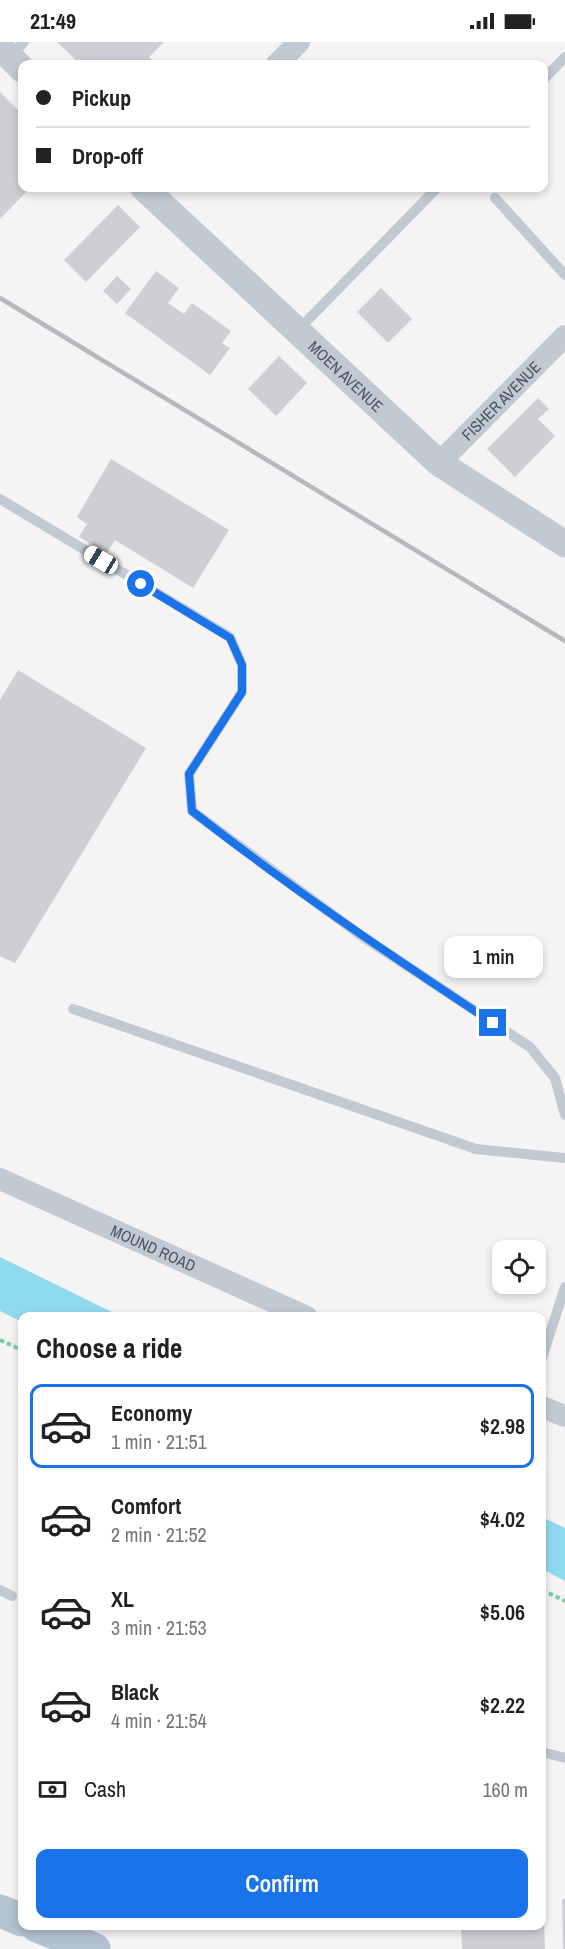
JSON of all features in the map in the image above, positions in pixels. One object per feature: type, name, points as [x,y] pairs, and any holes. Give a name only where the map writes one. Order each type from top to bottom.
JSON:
[{"type":"main road","points":[[0,1911],[18,1918]]},
{"type":"main road","points":[[47,1930],[94,1949]]},
{"type":"street","points":[[281,60],[299,42]]},
{"type":"street","name":"MOEN AVENUE","points":[[152,192],[439,463],[565,544]]},
{"type":"street","name":"FISHER AVENUE","points":[[439,463],[565,336]]},
{"type":"street","name":"MOUND ROAD","points":[[0,1179],[296,1312]]},
{"type":"street","points":[[546,1409],[565,1416]]},
{"type":"lane","points":[[548,75],[565,57]]},
{"type":"lane","points":[[297,331],[433,192]]},
{"type":"lane","points":[[495,198],[565,275]]},
{"type":"lane","points":[[0,499],[230,638],[242,665],[242,692],[189,774],[192,811],[249,856],[363,937],[530,1047],[555,1078],[565,1115]]},
{"type":"lane","points":[[73,1009],[476,1149],[565,1158]]},
{"type":"lane","points":[[546,1346],[565,1287]]},
{"type":"lane","points":[[0,1590],[12,1596]]},
{"type":"lane","points":[[546,1753],[565,1758]]},
{"type":"path","points":[[0,1340],[18,1348]]},
{"type":"path","points":[[546,1592],[565,1601]]},
{"type":"water","points":[[0,1257],[112,1312],[18,1312],[18,1320],[0,1311]]},
{"type":"water","points":[[546,1519],[565,1528],[565,1581],[546,1571]]},
{"type":"building","points":[[57,42],[164,42],[149,57],[152,60],[76,60]]},
{"type":"building","points":[[0,92],[18,110],[18,192],[26,192],[0,219]]},
{"type":"building","points":[[118,205],[140,227],[86,282],[64,260]]},
{"type":"building","points":[[156,271],[179,288],[168,303],[184,314],[192,303],[231,331],[222,343],[230,348],[210,375],[125,313]]},
{"type":"building","points":[[117,276],[131,289],[117,304],[103,291]]},
{"type":"building","points":[[381,288],[412,319],[388,343],[357,312]]},
{"type":"building","points":[[279,356],[307,383],[276,416],[248,389]]},
{"type":"building","points":[[538,398],[549,409],[538,419],[555,436],[515,477],[487,449]]},
{"type":"building","points":[[111,459],[229,530],[193,588],[115,540],[107,553],[79,537],[87,524],[77,517]]},
{"type":"building","points":[[18,670],[146,748],[15,963],[0,956],[0,700]]},
{"type":"building","points":[[562,1899],[565,1899],[565,1949],[563,1949]]},
{"type":"building","points":[[461,1930],[544,1930],[545,1949],[462,1949]]},
{"type":"railway","points":[[0,298],[565,641]]},
{"type":"route","points":[[141,584],[230,638],[242,665],[242,692],[189,774],[192,811],[249,856],[363,937],[493,1023]]}]
